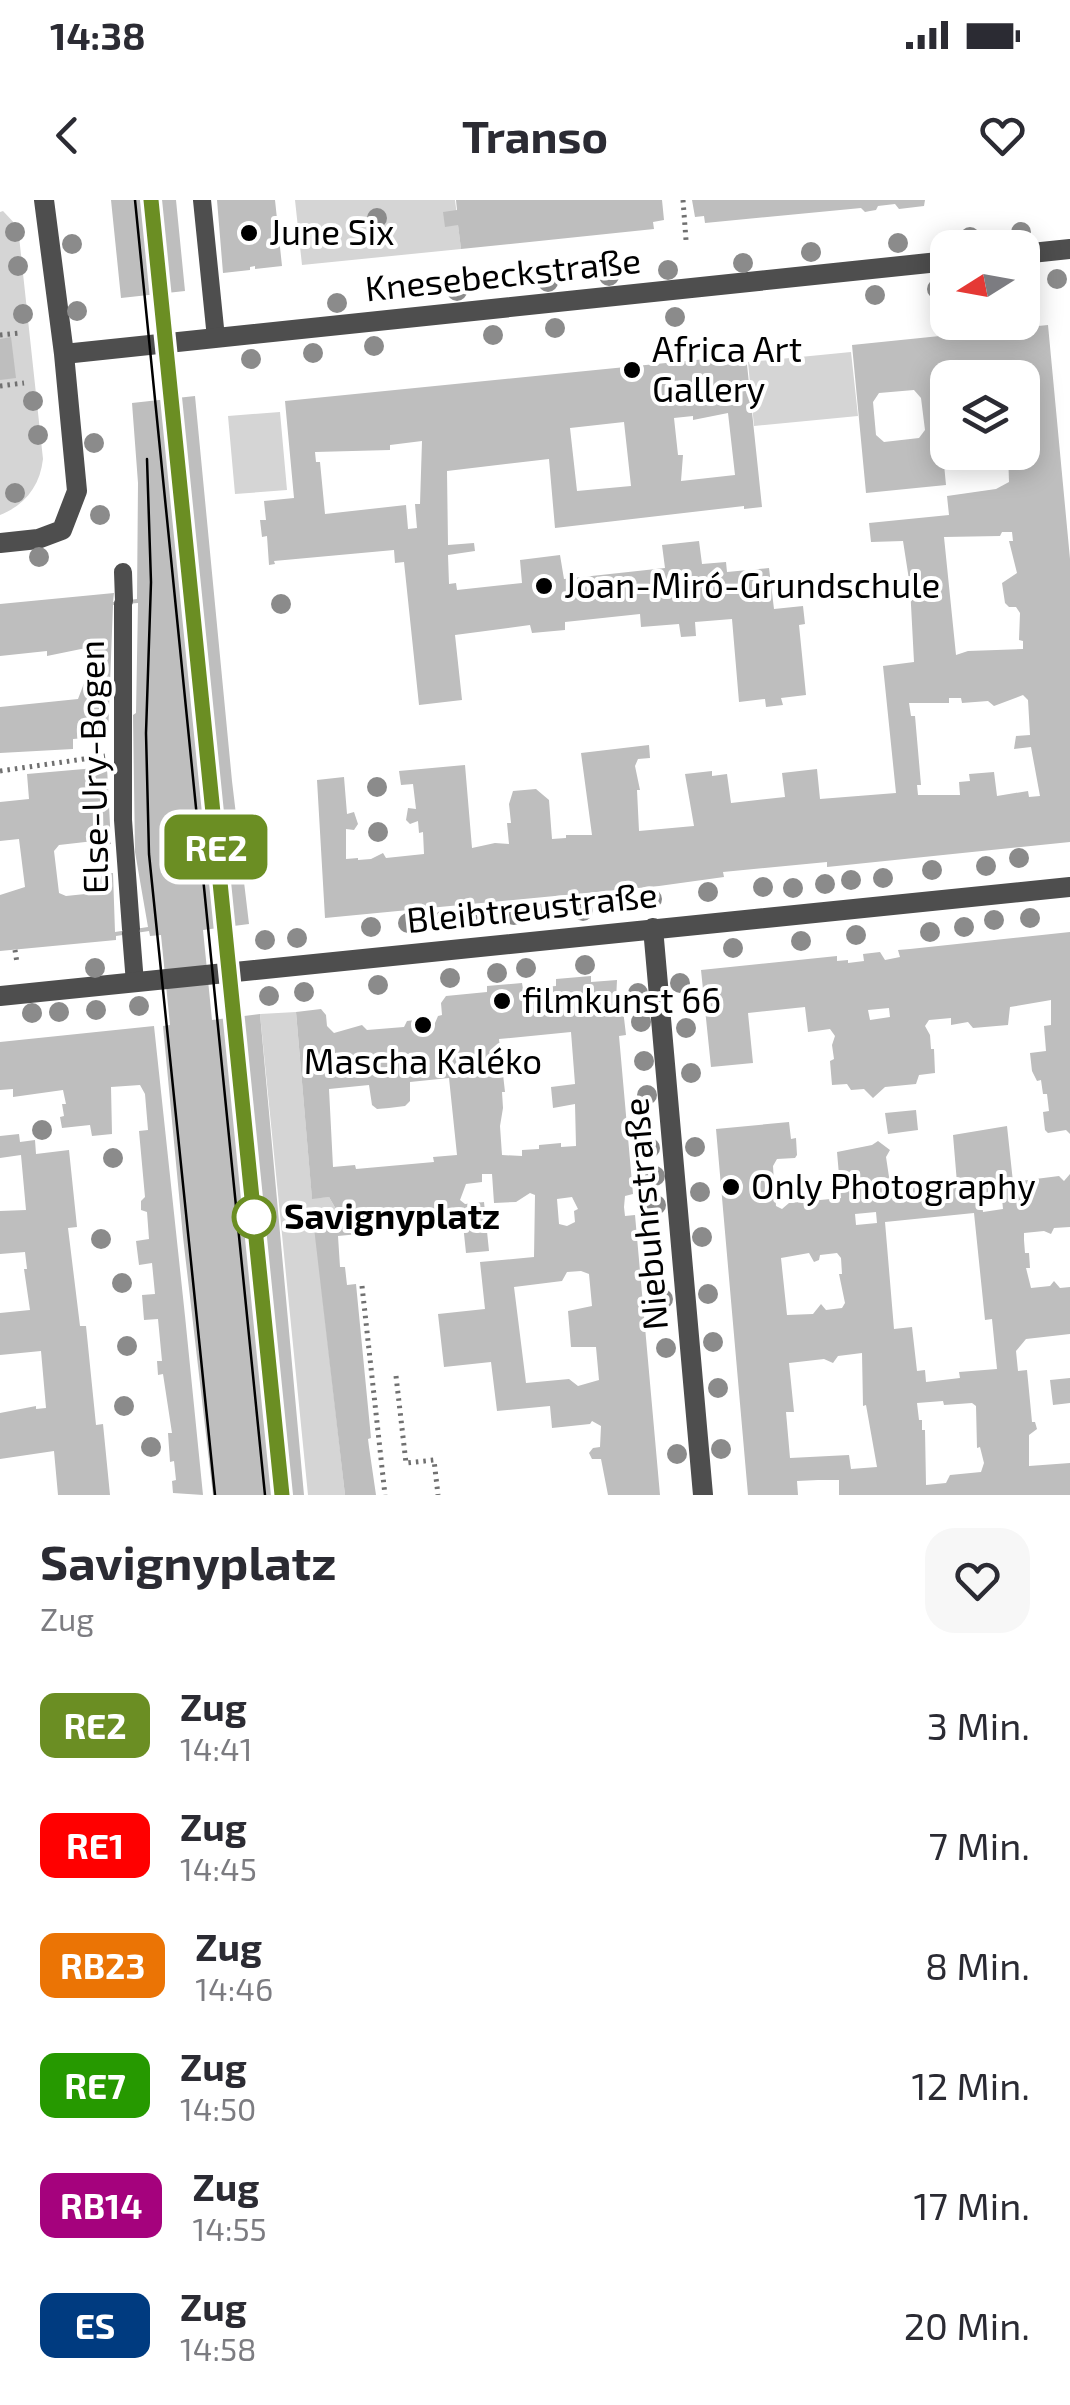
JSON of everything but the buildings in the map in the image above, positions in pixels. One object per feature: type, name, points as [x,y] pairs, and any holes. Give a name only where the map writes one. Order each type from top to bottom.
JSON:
[{"type":"street","points":[[0,543],[50,536],[62,530],[76,491],[64,354],[44,200]]},
{"type":"street","points":[[202,200],[216,338]]},
{"type":"street","points":[[1040,252],[1070,249]]},
{"type":"street","name":"Knesebeckstraße","points":[[64,354],[930,263]]},
{"type":"street","name":"Else-Ury-Bogen","points":[[122,572],[122,753],[135,983]]},
{"type":"street","name":"Bleibtreustraße","points":[[0,996],[1070,888]]},
{"type":"street","name":"Niebuhrstraße","points":[[653,928],[703,1495]]},
{"type":"path","points":[[682,200],[686,240]]},
{"type":"path","points":[[0,335],[19,333]]},
{"type":"path","points":[[0,386],[24,383]]},
{"type":"path","points":[[0,771],[122,753]]},
{"type":"path","points":[[15,950],[17,963]]},
{"type":"path","points":[[362,1286],[385,1495]]},
{"type":"path","points":[[396,1376],[406,1463],[434,1460],[438,1495]]},
{"type":"shaded area","points":[[295,200],[455,200],[461,249],[302,265]]},
{"type":"shaded area","points":[[0,212],[18,227],[43,459],[39,478],[30,493],[0,515]]},
{"type":"shaded area","points":[[851,352],[858,416],[754,426],[748,362]]},
{"type":"shaded area","points":[[280,412],[287,490],[235,494],[228,416]]},
{"type":"shaded area","points":[[296,1012],[312,1198],[329,1197],[337,1211],[331,1217],[314,1220],[345,1495],[308,1495],[260,1014]]},
{"type":"tram line","points":[[135,200],[265,1495]]},
{"type":"tram line","points":[[147,459],[151,582],[146,733],[149,854],[215,1495]]},
{"type":"railway","points":[[151,200],[282,1495]]},
{"type":"train","name":"RE2","points":[[151,200],[282,1495]]},
{"type":"place","name":"June Six","points":[[249,233]]},
{"type":"place","name":"Africa Art Gallery","points":[[632,370]]},
{"type":"place","name":"Joan-Miró-Grundschule","points":[[544,586]]},
{"type":"place","name":"filmkunst 66","points":[[502,1001]]},
{"type":"place","name":"Mascha Kaléko","points":[[423,1025]]},
{"type":"place","name":"Only Photography","points":[[731,1187]]},
{"type":"place","name":"Savignyplatz","points":[[254,1217]]}]
